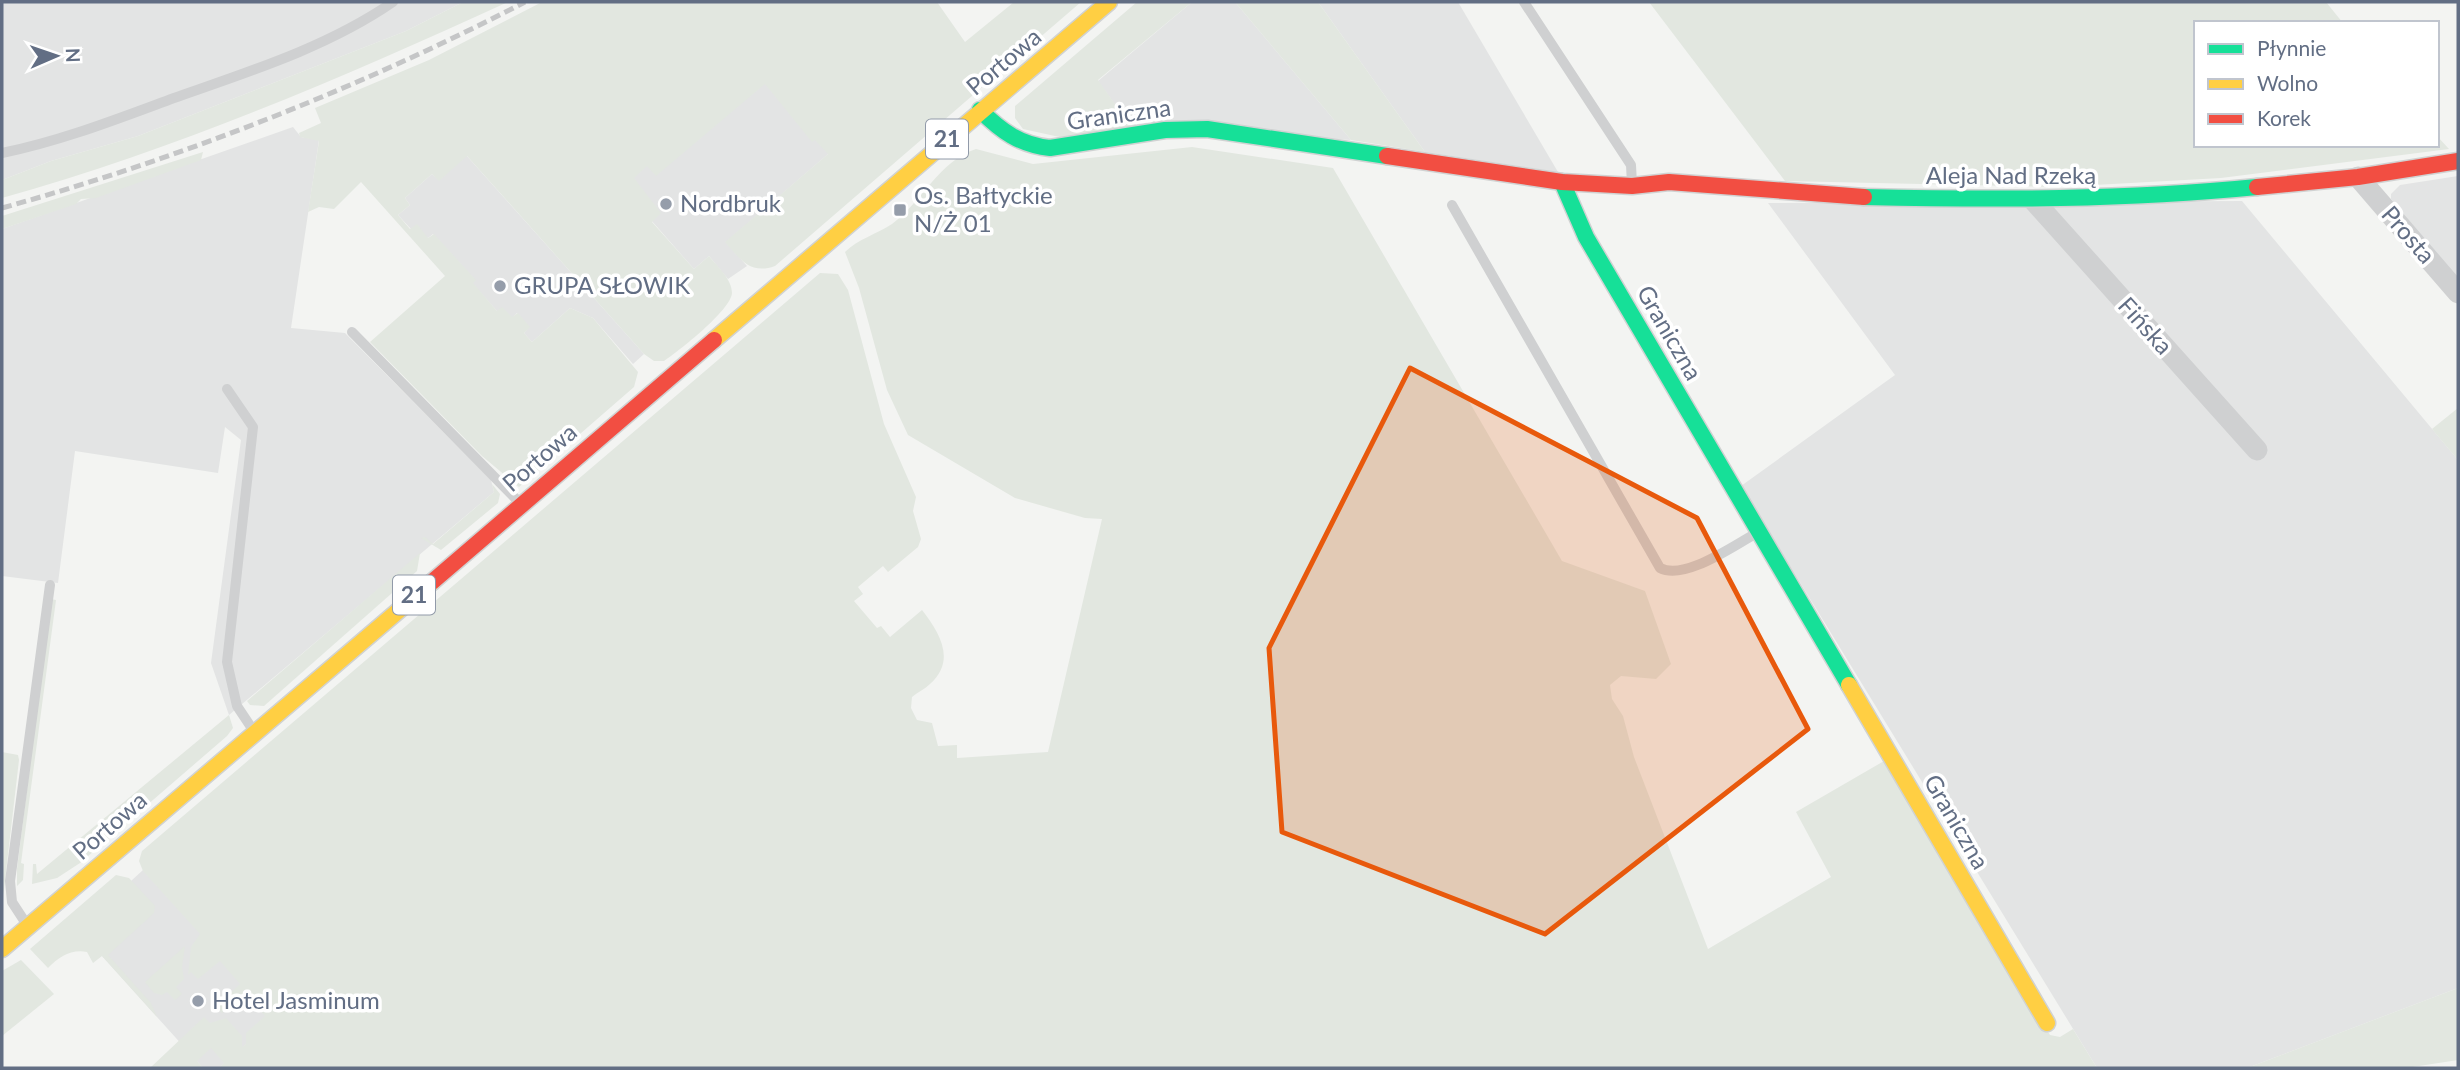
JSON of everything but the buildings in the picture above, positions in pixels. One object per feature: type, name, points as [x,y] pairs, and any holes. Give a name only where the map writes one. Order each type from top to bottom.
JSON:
[{"type":"street","name":"Portowa","points":[[2,949],[1109,2]]},
{"type":"street","name":"Graniczna","points":[[980,110],[1007,137],[1035,148],[1166,130],[1207,129],[1562,182],[1586,237],[2047,1023]]},
{"type":"street","name":"Aleja Nad Rzeką","points":[[1562,182],[1632,186],[1669,182],[1819,196],[2034,201],[2169,196],[2358,177],[2458,161]]},
{"type":"street","name":"Prosta","points":[[2358,177],[2458,293]]},
{"type":"street","name":"Fińska","points":[[2034,201],[2257,450]]},
{"type":"lane","points":[[2,153],[57,140],[281,60],[393,2]]},
{"type":"lane","points":[[1524,2],[1631,165],[1632,186]]},
{"type":"lane","points":[[1452,205],[1660,568],[1674,571],[1690,569],[1760,532]]},
{"type":"lane","points":[[352,332],[521,505]]},
{"type":"lane","points":[[227,389],[253,427],[227,662],[237,706],[255,732]]},
{"type":"lane","points":[[28,926],[12,902],[10,881],[50,585]]},
{"type":"highlighted area","points":[[1410,368],[1697,518],[1808,729],[1545,934],[1282,832],[1269,648]]},
{"type":"shaded area","points":[[2,2],[463,2],[406,31],[138,136],[51,161],[2,180]]},
{"type":"shaded area","points":[[463,2],[508,2],[384,58],[195,135],[67,179],[2,198],[2,180],[51,161],[138,136],[406,31]]},
{"type":"shaded area","points":[[542,2],[937,2],[965,42],[1014,2],[1081,2],[775,266],[752,267],[725,242],[828,154],[815,140],[812,142],[765,84],[656,176],[647,166],[634,178],[661,213],[652,222],[694,269],[709,256],[727,278],[732,293],[714,319],[664,361],[654,361],[644,354],[467,156],[439,181],[432,174],[405,198],[410,205],[398,215],[410,229],[417,224],[428,238],[434,234],[476,280],[473,283],[497,311],[502,307],[512,317],[518,313],[530,327],[524,333],[532,342],[570,308],[593,318],[638,372],[634,387],[519,487],[482,456],[370,342],[445,276],[361,182],[334,209],[319,207],[308,212],[319,141],[300,137],[299,133],[321,123],[315,108],[429,60]]},
{"type":"shaded area","points":[[1137,2],[1192,2],[1098,80],[1132,128],[1064,138],[1023,129],[1015,118],[1015,106]]},
{"type":"shaded area","points":[[1192,2],[1235,2],[1351,140],[1132,128],[1098,81]]},
{"type":"shaded area","points":[[1235,2],[1318,2],[1425,152],[1351,140]]},
{"type":"shaded area","points":[[1318,2],[1458,2],[1558,172],[1425,152]]},
{"type":"shaded area","points":[[1649,2],[2326,2],[2341,21],[2194,21],[2194,147],[2439,147],[2439,138],[2449,149],[2221,178],[2058,187],[1785,181]]},
{"type":"shaded area","name":"Nordbruk","points":[[758,57],[835,148],[726,242],[747,266],[728,279],[709,256],[694,269],[615,179]]},
{"type":"shaded area","points":[[293,127],[301,137],[319,140],[291,328],[345,333],[491,480],[494,492],[229,715],[211,663],[241,440],[225,427],[218,473],[75,451],[58,583],[2,576],[2,229]]},
{"type":"shaded area","points":[[1192,147],[1333,168],[1562,561],[1645,591],[1671,664],[1656,679],[1621,676],[1610,685],[1612,699],[1623,716],[1634,757],[1708,949],[1831,877],[1796,812],[1884,761],[2050,1035],[2060,1037],[2073,1029],[2097,1068],[219,1068],[224,1063],[211,1048],[197,1061],[203,1068],[150,1068],[204,1017],[210,1023],[226,1018],[242,1036],[242,1047],[246,1044],[246,1033],[265,1016],[245,993],[222,1013],[216,1007],[240,984],[220,961],[198,979],[191,972],[188,975],[191,947],[200,934],[143,871],[139,861],[142,851],[820,273],[838,274],[848,290],[884,424],[916,497],[913,511],[921,539],[918,547],[888,572],[883,566],[858,587],[863,594],[854,601],[877,628],[881,626],[890,637],[922,610],[934,627],[942,646],[943,665],[930,684],[912,697],[911,708],[917,720],[932,723],[938,746],[957,745],[957,758],[1048,752],[1102,519],[1085,518],[1015,498],[908,435],[887,390],[859,288],[845,252],[892,224],[952,162],[976,149],[1033,164]]},
{"type":"shaded area","points":[[203,152],[201,160],[96,198],[81,199],[76,204],[2,229],[2,216]]},
{"type":"shaded area","points":[[466,155],[644,354],[633,364],[593,318],[570,308],[532,342],[524,333],[529,327],[517,313],[512,318],[497,311],[472,283],[475,280],[433,234],[428,238],[411,229],[398,215],[410,205],[405,198],[432,174],[439,180]]},
{"type":"shaded area","points":[[2458,176],[2458,281],[2391,199],[2391,194],[2400,185]]},
{"type":"shaded area","points":[[2242,201],[2458,460],[2458,988],[2247,1068],[2097,1068],[1741,486],[1895,375],[1768,203]]},
{"type":"shaded area","points":[[2458,408],[2458,460],[2432,429]]},
{"type":"shaded area","points":[[492,484],[500,494],[498,503],[441,550],[421,538],[425,537],[433,544],[494,492]]},
{"type":"shaded area","points":[[420,553],[417,571],[264,706],[250,705],[247,701]]},
{"type":"shaded area","points":[[51,599],[56,600],[21,863],[24,864],[23,880],[17,886],[17,869]]},
{"type":"shaded area","points":[[229,715],[233,728],[227,736],[80,863],[57,878],[32,884],[33,864],[36,864],[37,874]]},
{"type":"shaded area","points":[[2,752],[18,755],[19,760],[2,906]]},
{"type":"shaded area","points":[[143,870],[277,1017],[219,1068],[203,1068],[102,956],[154,906],[131,881]]},
{"type":"shaded area","points":[[116,875],[129,878],[155,906],[154,913],[108,955],[151,1003],[157,1017],[102,956],[93,963],[87,952],[71,953],[61,957],[48,968],[30,949]]},
{"type":"shaded area","points":[[185,946],[182,967],[184,979],[176,987],[182,994],[175,1000],[167,992],[162,995],[154,993],[145,982]]},
{"type":"shaded area","points":[[21,960],[54,994],[2,1036],[2,971]]},
{"type":"shaded area","points":[[2458,988],[2458,1060],[2406,1068],[2247,1068]]},
{"type":"railway","points":[[2,208],[136,167],[269,119],[399,63],[525,2]]},
{"type":"traffic: fast","points":[[980,110],[1012,136],[1029,144],[1050,148],[1165,130],[1207,129],[1387,156]]},
{"type":"traffic: fast","points":[[1562,182],[1586,237],[1849,685]]},
{"type":"traffic: fast","points":[[1864,197],[2060,198],[2257,187]]},
{"type":"traffic: slow","points":[[714,340],[1109,2]]},
{"type":"traffic: slow","points":[[2,949],[432,582]]},
{"type":"traffic: slow","points":[[1849,685],[2047,1023]]},
{"type":"traffic: jam","points":[[1387,156],[1562,182],[1632,186],[1669,182],[1864,197]]},
{"type":"traffic: jam","points":[[2257,187],[2358,177],[2458,161]]},
{"type":"traffic: jam","points":[[432,582],[714,340]]},
{"type":"place","name":"Nordbruk","points":[[666,204]]},
{"type":"place","name":"Os. Bałtyckie N/Ż 01","points":[[900,210]]},
{"type":"place","name":"GRUPA SŁOWIK","points":[[500,286]]},
{"type":"place","name":"Hotel Jasminum","points":[[198,1001]]}]
